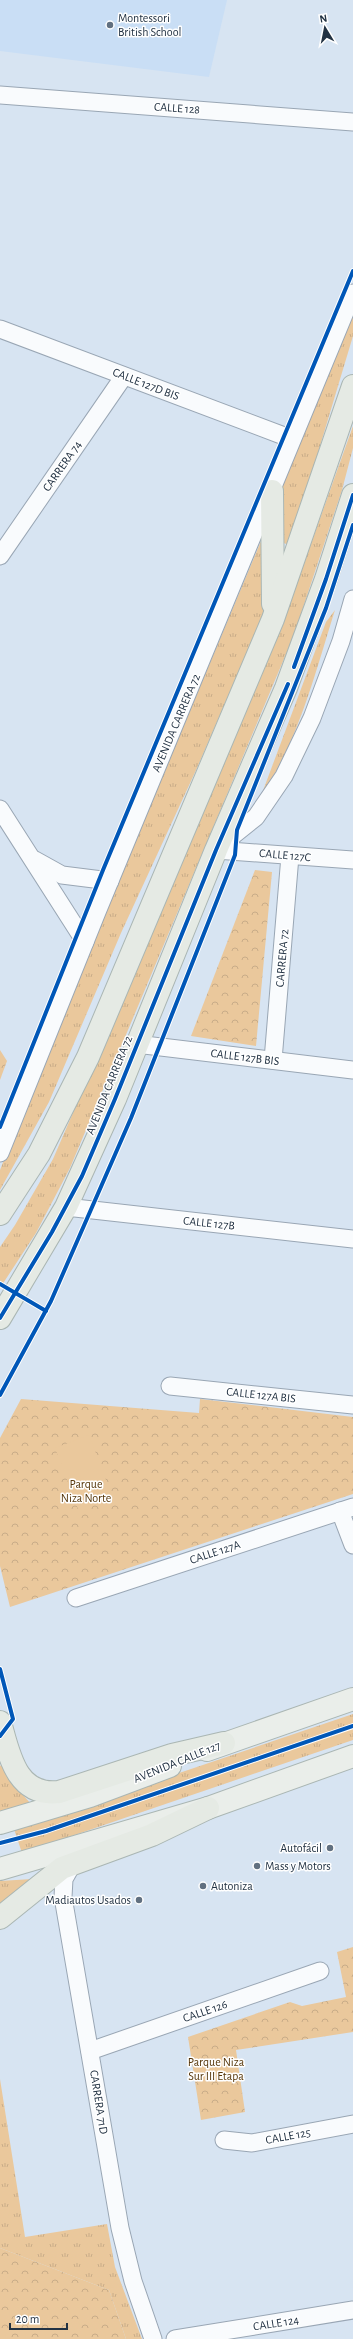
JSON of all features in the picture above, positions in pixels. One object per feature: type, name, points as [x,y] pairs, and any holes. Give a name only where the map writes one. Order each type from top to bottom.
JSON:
[{"type":"highway","points":[[0,1214],[39,1154],[88,1057],[273,619],[353,386]]},
{"type":"highway","points":[[272,492],[273,619]]},
{"type":"highway","name":"AVENIDA CARRERA 72","points":[[0,1318],[66,1207],[110,1112],[136,1044],[216,850],[305,640],[353,495]]},
{"type":"highway","points":[[0,1722],[11,1759],[18,1774],[26,1784],[38,1791],[47,1793],[59,1792],[172,1755],[224,1743]]},
{"type":"highway","points":[[0,1918],[45,1880],[73,1863],[152,1835],[208,1808]]},
{"type":"main road","name":"AVENIDA CALLE 127","points":[[0,1823],[90,1796],[173,1765],[224,1743],[353,1699]]},
{"type":"main road","points":[[0,1869],[208,1808],[353,1756]]},
{"type":"street","name":"CALLE 128","points":[[0,95],[353,122]]},
{"type":"street","name":"AVENIDA CARRERA 72","points":[[0,1153],[110,881],[353,293]]},
{"type":"street","name":"CALLE 127D BIS","points":[[0,329],[292,440]]},
{"type":"street","name":"CARRERA 74","points":[[0,556],[124,376]]},
{"type":"street","name":"AVENIDA CARRERA 72","points":[[216,850],[256,818],[277,788],[312,718],[347,642],[353,598]]},
{"type":"street","points":[[0,809],[34,859],[85,942]]},
{"type":"street","name":"CALLE 127C","points":[[216,850],[353,860]]},
{"type":"street","name":"CARRERA 72","points":[[273,1060],[290,856]]},
{"type":"street","points":[[34,859],[62,875],[110,881]]},
{"type":"street","name":"CALLE 127B BIS","points":[[136,1044],[353,1070]]},
{"type":"street","name":"CALLE 127B","points":[[66,1207],[353,1238]]},
{"type":"street","name":"CALLE 127A BIS","points":[[170,1386],[353,1405]]},
{"type":"street","points":[[347,1509],[353,1545]]},
{"type":"street","name":"CALLE 127A","points":[[76,1598],[347,1509]]},
{"type":"street","name":"CARRERA 71D","points":[[73,1863],[64,1879],[64,1897],[120,2228],[133,2281],[153,2339]]},
{"type":"street","name":"CALLE 126","points":[[90,2051],[320,1971]]},
{"type":"street","name":"CALLE 125","points":[[224,2140],[252,2143],[353,2124]]},
{"type":"street","name":"CALLE 124","points":[[175,2339],[353,2310]]},
{"type":"shaded area","name":"Montessori British School","points":[[0,0],[227,0],[209,77],[0,51]]},
{"type":"green space","points":[[353,316],[353,336],[290,546],[278,540],[277,494]]},
{"type":"green space","points":[[353,426],[353,448],[342,490],[294,635],[70,1168],[36,1233],[0,1288],[0,1247],[15,1225],[53,1159],[229,752],[283,622]]},
{"type":"green space","points":[[264,534],[264,613],[197,768],[121,933],[49,1102],[0,1190],[0,1170],[42,1063]]},
{"type":"green space","points":[[335,610],[313,682],[296,729],[274,775],[261,796],[326,622]]},
{"type":"green space","points":[[255,870],[272,872],[256,1046],[191,1036]]},
{"type":"green space","points":[[0,1050],[7,1061],[0,1080]]},
{"type":"green space","name":"Parque Niza Norte","points":[[21,1399],[199,1413],[200,1399],[353,1417],[353,1494],[10,1607],[0,1566],[0,1438]]},
{"type":"green space","points":[[89,1435],[112,1496],[78,1509],[55,1448]]},
{"type":"green space","points":[[353,1714],[353,1740],[22,1853],[14,1829]]},
{"type":"green space","points":[[3,1763],[11,1781],[31,1804],[0,1811],[0,1766]]},
{"type":"green space","points":[[32,1879],[0,1905],[0,1881]]},
{"type":"green space","name":"Parque Niza Sur III Etapa","points":[[353,1947],[353,2032],[236,2050],[245,2112],[201,2120],[188,2037],[290,2002],[302,2006],[346,1997],[337,1952]]},
{"type":"green space","points":[[0,2079],[25,2237],[107,2224],[115,2267],[142,2339],[126,2339],[109,2290],[0,2248]]},
{"type":"green space","points":[[0,2248],[109,2290],[126,2339],[0,2339]]},
{"type":"cycle path","points":[[0,1127],[103,870],[353,271]]},
{"type":"cycle path","points":[[294,667],[326,579],[353,495]]},
{"type":"cycle path","points":[[0,1395],[51,1301],[131,1118],[235,855],[237,830],[326,608],[353,525]]},
{"type":"cycle path","points":[[0,1318],[52,1232],[82,1176],[115,1099],[216,850],[288,684]]},
{"type":"cycle path","points":[[0,1284],[46,1311]]},
{"type":"cycle path","points":[[0,1669],[13,1719],[0,1736]]},
{"type":"cycle path","points":[[0,1843],[46,1831],[353,1726]]},
{"type":"place","name":"Montessori British School","points":[[110,25]]},
{"type":"place","name":"Autofácil","points":[[330,1848]]},
{"type":"place","name":"Mass y Motors","points":[[257,1866]]},
{"type":"place","name":"Autoniza","points":[[203,1886]]},
{"type":"place","name":"Madiautos Usados","points":[[139,1900]]}]
